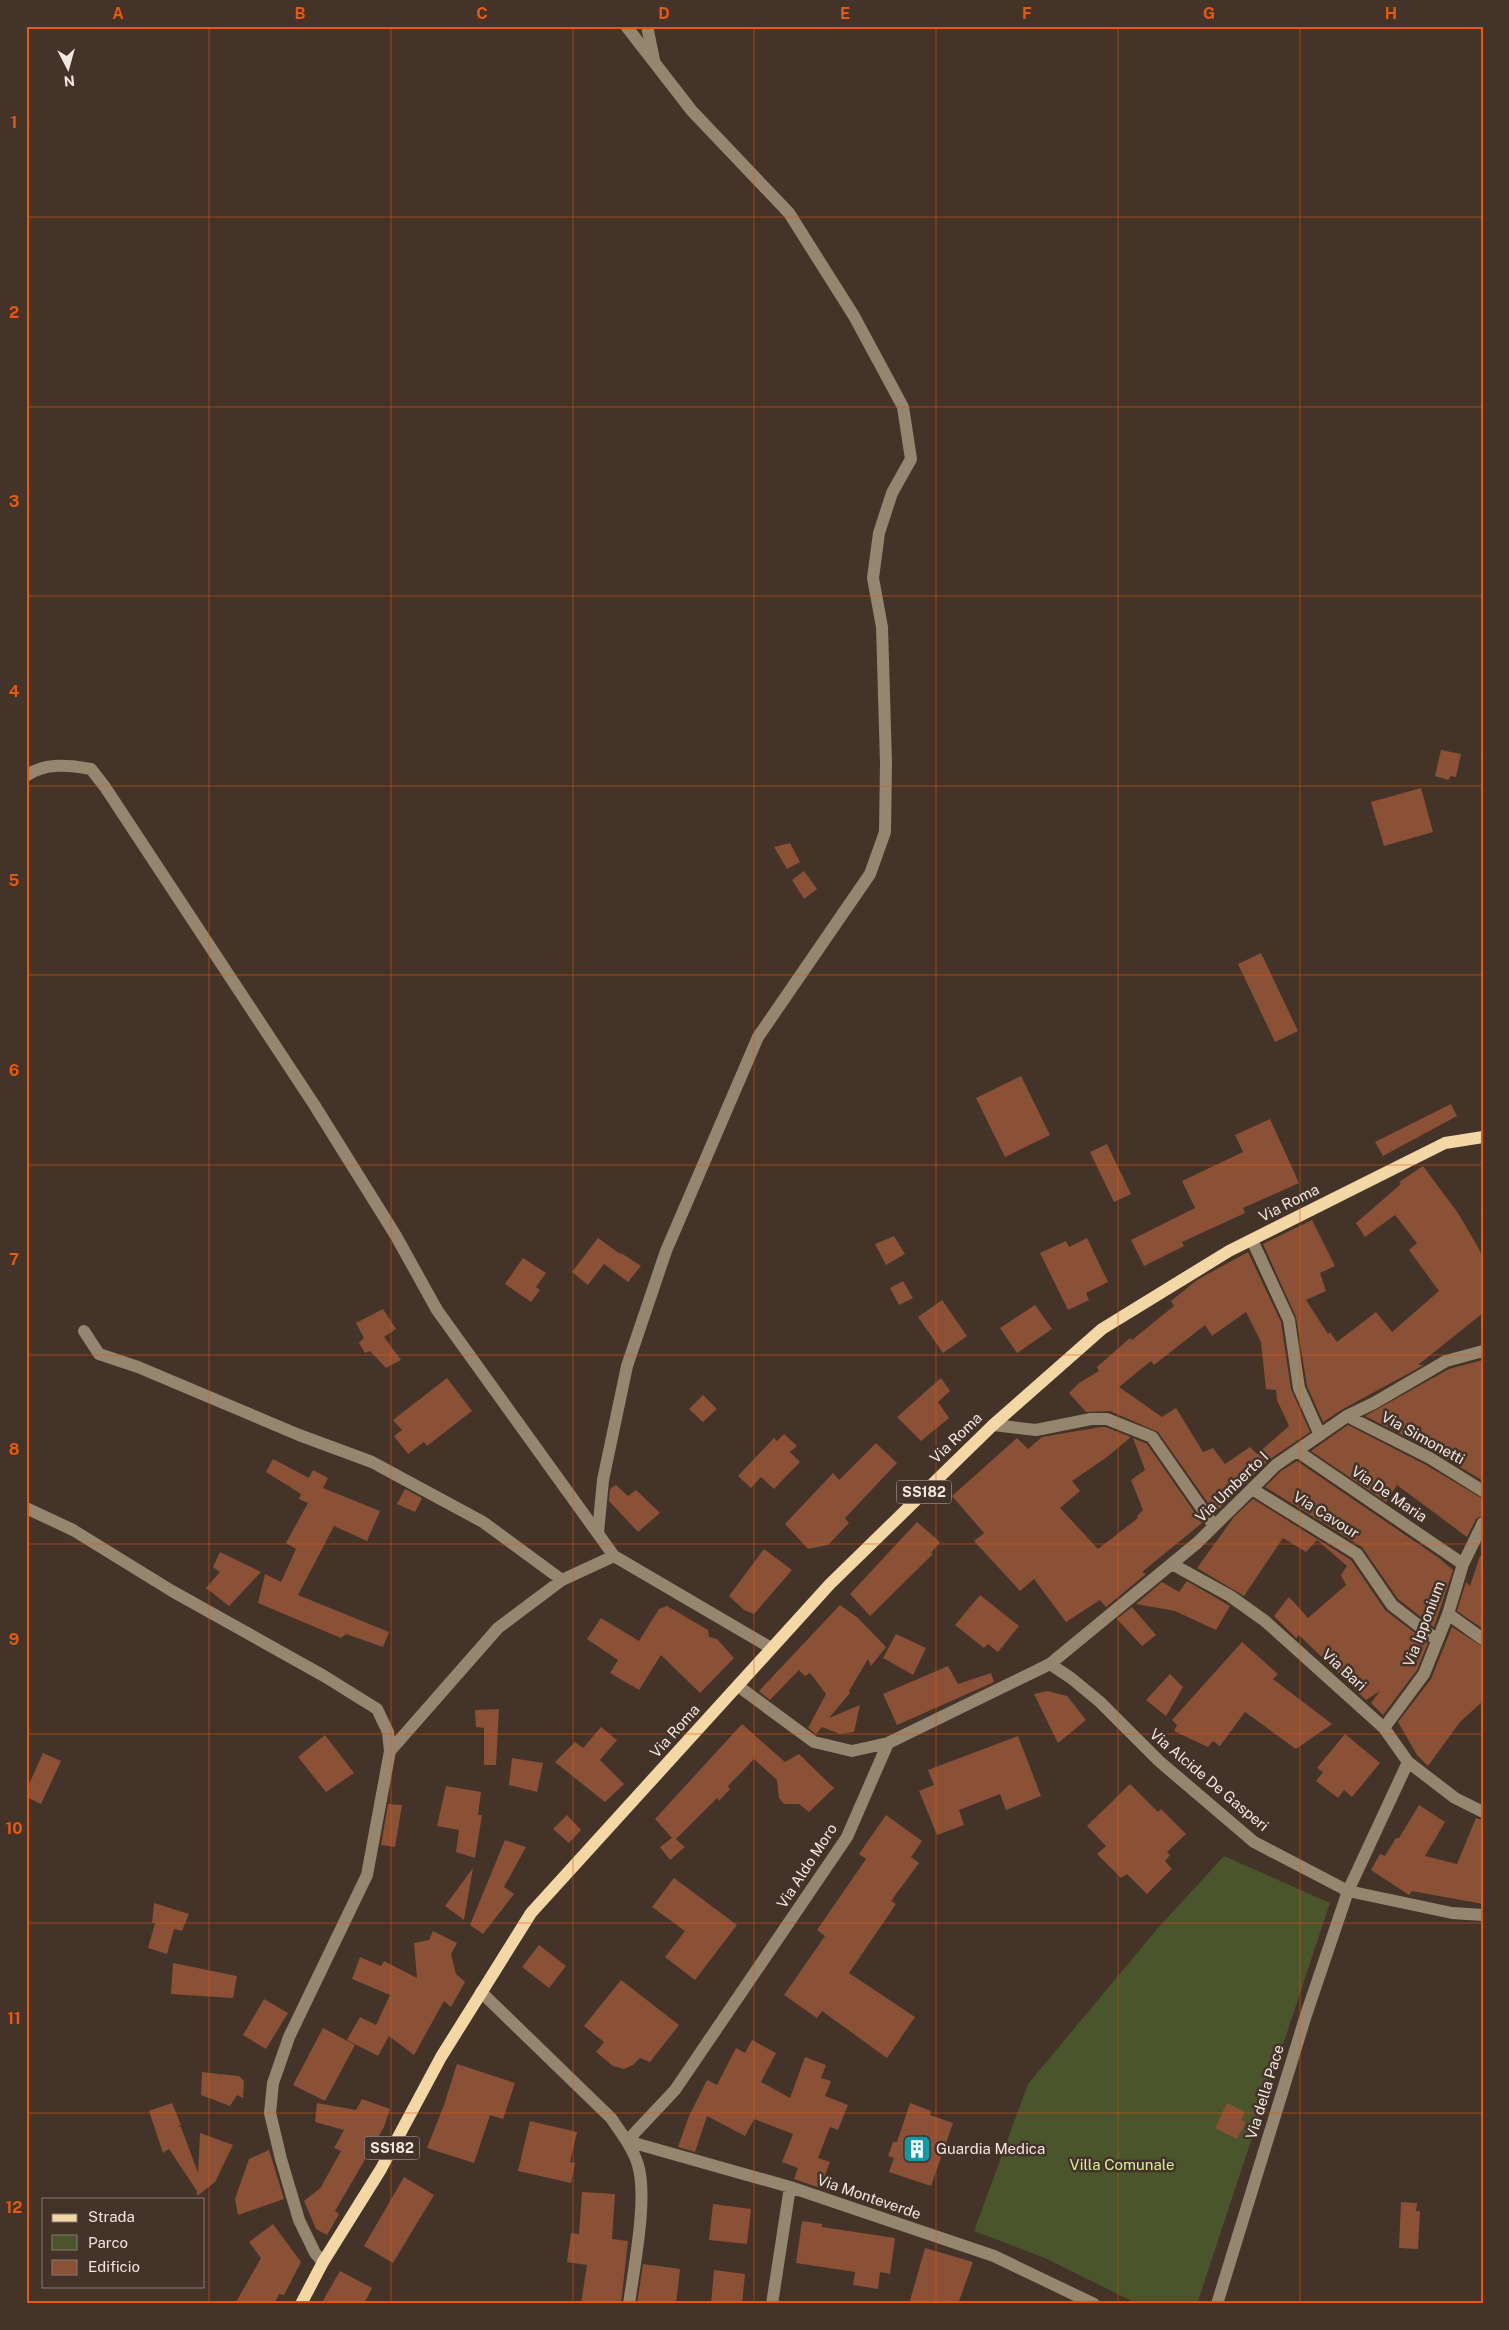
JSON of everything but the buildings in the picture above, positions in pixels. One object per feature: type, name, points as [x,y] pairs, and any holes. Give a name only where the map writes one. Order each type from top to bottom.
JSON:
[{"type":"main road","name":"Via Roma","points":[[481,1992],[531,1913],[830,1584],[993,1424],[1102,1329],[1229,1252],[1445,1143],[1483,1138]]},
{"type":"main road","name":"SS182","points":[[301,2304],[323,2262],[381,2170],[441,2057],[481,1992]]},
{"type":"street","points":[[598,1533],[603,1480],[627,1366],[666,1250],[758,1037],[870,874],[885,832],[886,763],[882,627],[873,578],[879,533],[892,493],[911,459],[903,407],[854,316],[789,214],[692,111],[626,26]]},
{"type":"street","points":[[647,26],[654,62]]},
{"type":"street","points":[[26,776],[34,770],[67,764],[91,769],[105,787],[315,1106],[396,1236],[437,1310],[614,1556],[772,1648]]},
{"type":"street","points":[[1252,1240],[1289,1320],[1299,1388],[1320,1435]]},
{"type":"street","points":[[84,1331],[99,1354],[138,1367],[300,1435],[372,1462],[483,1522],[562,1580]]},
{"type":"street","name":"Via Umberto I","points":[[1050,1664],[1172,1564],[1276,1465],[1347,1416],[1374,1404],[1446,1361],[1483,1351]]},
{"type":"street","name":"Via Simonetti","points":[[1347,1416],[1430,1458],[1483,1491]]},
{"type":"street","points":[[993,1424],[1036,1430],[1091,1419],[1106,1420],[1152,1438],[1214,1526]]},
{"type":"street","name":"Via De Maria","points":[[1297,1451],[1463,1564]]},
{"type":"street","name":"Via Cavour","points":[[1252,1489],[1357,1554],[1392,1605],[1437,1640]]},
{"type":"street","points":[[26,1508],[73,1530],[172,1591],[324,1676],[377,1709],[388,1732],[390,1751],[367,1875],[289,2037],[273,2083],[270,2112],[289,2185],[299,2220],[315,2253],[323,2262]]},
{"type":"street","name":"Via Ipponium","points":[[1384,1728],[1424,1674],[1448,1614],[1463,1564],[1483,1523]]},
{"type":"street","points":[[390,1751],[498,1628],[562,1580],[614,1556]]},
{"type":"street","name":"Via Bari","points":[[1172,1564],[1230,1596],[1265,1621],[1384,1728],[1408,1762],[1455,1798],[1483,1812]]},
{"type":"street","points":[[1448,1614],[1483,1638]]},
{"type":"street","points":[[738,1686],[814,1742],[852,1751],[888,1743],[1050,1664]]},
{"type":"street","name":"Via Alcide De Gasperi","points":[[1050,1664],[1071,1678],[1100,1702],[1159,1761],[1254,1842],[1348,1890],[1452,1913],[1483,1915]]},
{"type":"street","name":"Via Aldo Moro","points":[[626,2141],[675,2090],[847,1837],[888,1743]]},
{"type":"street","name":"Via della Pace","points":[[1216,2304],[1306,2015],[1348,1890],[1408,1762]]},
{"type":"street","points":[[481,1992],[611,2118],[626,2141],[638,2165],[643,2190],[629,2304]]},
{"type":"street","name":"Via Monteverde","points":[[626,2141],[790,2187],[994,2256],[1094,2304]]},
{"type":"street","points":[[772,2304],[790,2187]]},
{"type":"green space","name":"Villa Comunale","points":[[1224,1856],[1330,1903],[1197,2304],[1138,2304],[1045,2258],[974,2231],[1028,2084],[1158,1928]]},
{"type":"place","name":"Guardia Medica","points":[[917,2149]]}]
